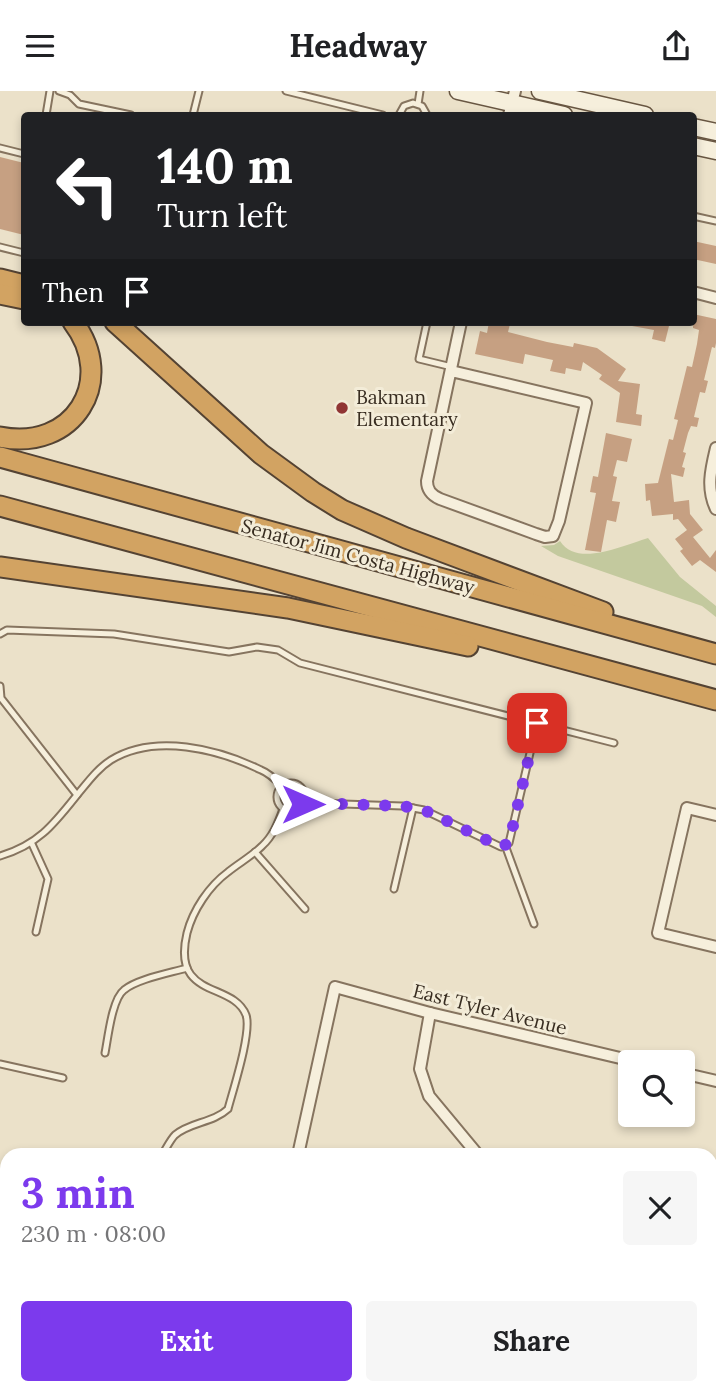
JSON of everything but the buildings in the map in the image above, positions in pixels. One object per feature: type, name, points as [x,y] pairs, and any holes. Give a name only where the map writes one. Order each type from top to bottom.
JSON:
[{"type":"highway","points":[[0,279],[21,284]]},
{"type":"highway","points":[[0,294],[21,298]]},
{"type":"highway","points":[[0,437],[22,439],[48,435],[67,423],[81,407],[90,383],[91,361],[76,326]]},
{"type":"highway","points":[[119,326],[261,454],[342,510],[406,538],[716,654]]},
{"type":"highway","name":"Senator Jim Costa Highway","points":[[0,457],[716,654]]},
{"type":"highway","points":[[0,506],[714,700]]},
{"type":"highway","points":[[0,567],[288,608],[714,700]]},
{"type":"main road","points":[[458,91],[551,112]]},
{"type":"main road","points":[[540,91],[632,112]]},
{"type":"main road","points":[[697,128],[716,132]]},
{"type":"main road","points":[[697,147],[716,151]]},
{"type":"street","points":[[697,293],[716,297]]},
{"type":"street","points":[[451,369],[586,403],[559,521],[553,535],[545,537],[536,534],[440,499],[429,492],[427,481],[460,326]]},
{"type":"street","points":[[716,447],[710,485],[711,498],[716,509]]},
{"type":"street","points":[[716,815],[687,808],[658,933],[716,947]]},
{"type":"street","name":"East Tyler Avenue","points":[[300,1148],[335,987],[430,1013],[618,1058]]},
{"type":"street","points":[[430,1013],[420,1069],[429,1096],[472,1148]]},
{"type":"street","points":[[695,1076],[716,1081]]},
{"type":"lane","points":[[46,112],[50,91]]},
{"type":"lane","points":[[59,91],[70,95],[79,104],[117,112]]},
{"type":"lane","points":[[194,112],[199,91]]},
{"type":"lane","points":[[286,91],[371,112]]},
{"type":"lane","points":[[418,104],[420,91]]},
{"type":"lane","points":[[401,112],[404,106],[418,104],[426,112]]},
{"type":"lane","points":[[0,148],[21,153]]},
{"type":"lane","points":[[697,217],[716,221]]},
{"type":"lane","points":[[0,247],[21,252]]},
{"type":"lane","points":[[427,326],[419,359],[451,369]]},
{"type":"lane","points":[[0,634],[7,630],[114,634],[229,652],[257,647],[278,650],[300,663],[614,743]]},
{"type":"lane","points":[[0,686],[1,698],[78,795]]},
{"type":"lane","points":[[305,799],[314,803],[424,810],[501,847],[509,843],[537,723]]},
{"type":"lane","points":[[0,856],[32,844],[50,829],[99,769],[113,759],[145,747],[181,747],[216,754],[263,770],[282,786],[296,784],[303,790],[305,799],[297,810],[283,809]]},
{"type":"lane","points":[[282,786],[276,798],[283,809]]},
{"type":"lane","points":[[394,888],[413,808]]},
{"type":"lane","points":[[166,1148],[174,1136],[189,1127],[221,1116],[228,1109],[247,1029],[245,1014],[236,1004],[193,979],[187,968],[187,935],[201,902],[225,874],[263,845],[276,827],[283,809]]},
{"type":"lane","points":[[32,844],[48,879],[36,932]]},
{"type":"lane","points":[[505,845],[534,924]]},
{"type":"lane","points":[[255,852],[305,909]]},
{"type":"lane","points":[[105,1053],[121,991],[187,968]]},
{"type":"lane","points":[[0,1064],[63,1078]]},
{"type":"green space","points":[[648,538],[680,577],[716,606],[716,617],[702,606],[558,556],[541,546],[554,545],[560,541],[568,549],[589,554]]},
{"type":"place","name":"Bakman Elementary","points":[[342,408]]},
{"type":"route","points":[[303,804],[305,799],[314,803],[402,806],[424,810],[501,847],[509,843],[537,723]]}]
